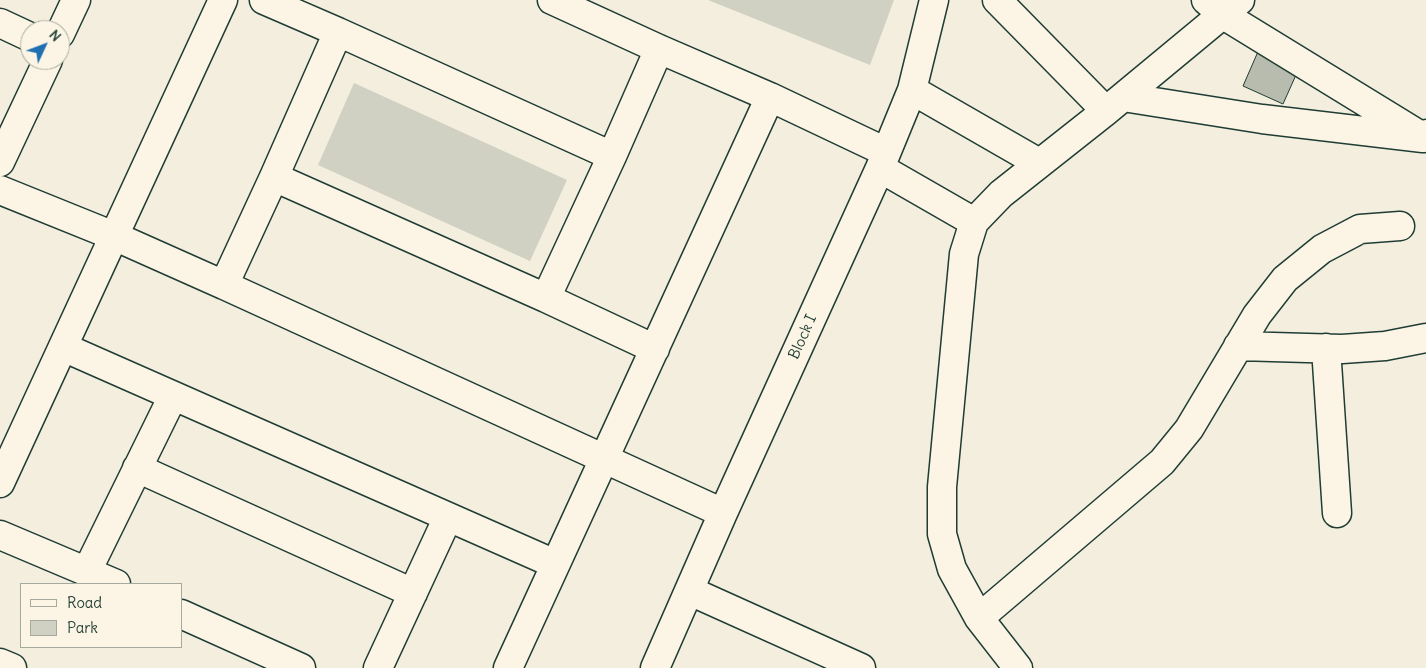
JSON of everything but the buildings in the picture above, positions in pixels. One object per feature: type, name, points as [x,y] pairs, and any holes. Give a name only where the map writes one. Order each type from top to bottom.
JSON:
[{"type":"street","points":[[67,20],[76,0]]},
{"type":"street","points":[[0,483],[223,0]]},
{"type":"street","points":[[264,0],[612,156]]},
{"type":"street","points":[[552,0],[770,97],[883,160],[974,222]]},
{"type":"street","name":"Block I","points":[[655,668],[883,160],[912,90],[934,0]]},
{"type":"street","points":[[997,0],[1114,104],[1425,137]]},
{"type":"street","points":[[1018,668],[979,618],[952,569],[942,534],[942,487],[964,254],[974,222],[1001,194],[1114,104],[1223,5],[1425,137]]},
{"type":"street","points":[[0,23],[20,32]]},
{"type":"street","points":[[224,285],[338,32]]},
{"type":"street","points":[[546,298],[659,49]]},
{"type":"street","points":[[0,162],[43,70]]},
{"type":"street","points":[[912,90],[1038,163]]},
{"type":"street","points":[[508,668],[770,97]]},
{"type":"street","points":[[274,177],[546,298],[655,349]]},
{"type":"street","points":[[0,190],[114,236],[224,285],[723,513]]},
{"type":"street","points":[[979,618],[1162,462],[1189,429],[1257,315],[1285,279],[1322,249],[1360,229],[1400,226]]},
{"type":"street","points":[[1238,346],[1326,348],[1385,346],[1426,338]]},
{"type":"street","points":[[63,347],[555,564]]},
{"type":"street","points":[[1326,348],[1336,514]]},
{"type":"street","points":[[87,571],[172,396]]},
{"type":"street","points":[[136,468],[413,593]]},
{"type":"street","points":[[378,668],[448,517]]},
{"type":"street","points":[[0,535],[114,583]]},
{"type":"street","points":[[690,591],[861,668]]},
{"type":"street","points":[[182,614],[301,668]]},
{"type":"street","points":[[0,662],[12,668]]},
{"type":"green space","points":[[708,0],[894,0],[870,65]]},
{"type":"green space","points":[[354,83],[567,180],[530,261],[318,165]]}]
